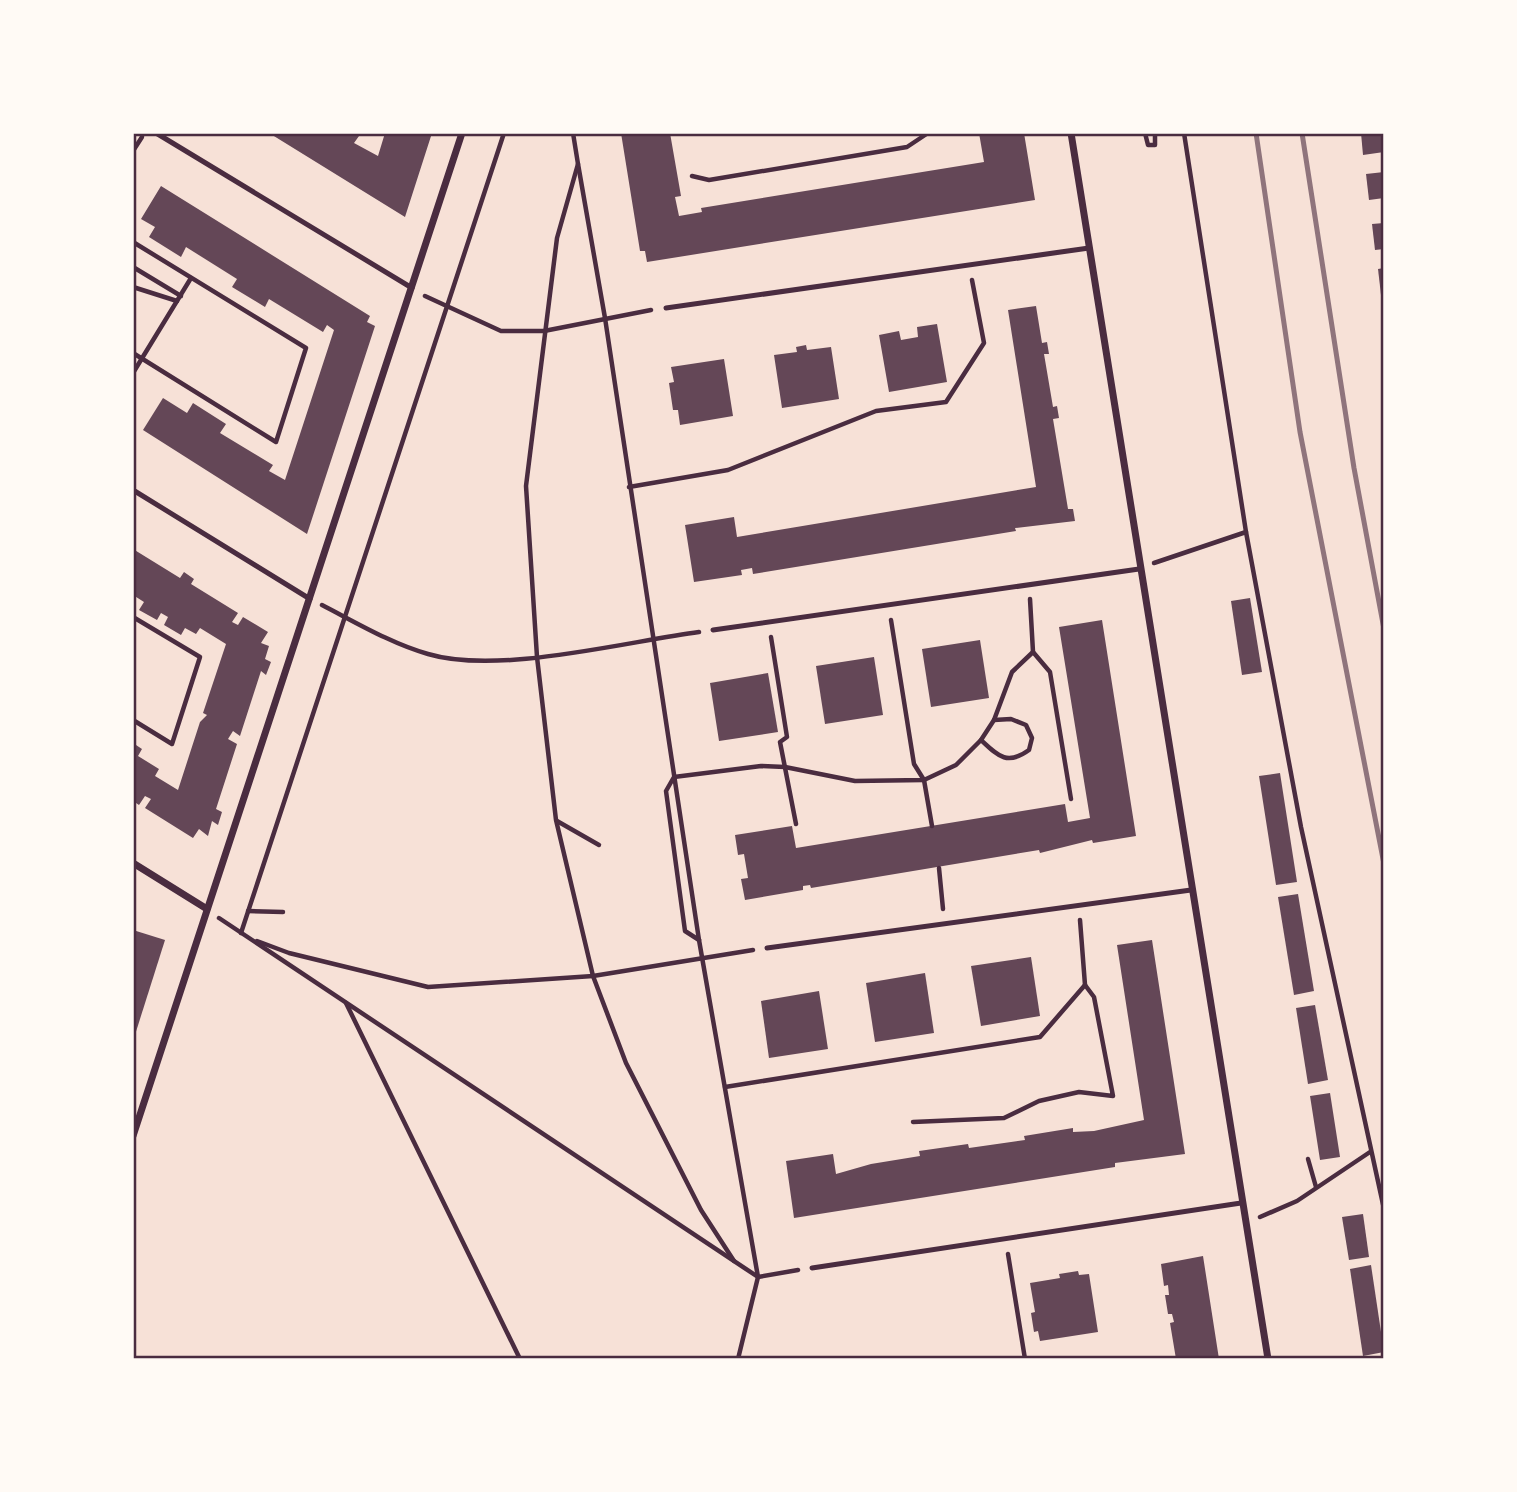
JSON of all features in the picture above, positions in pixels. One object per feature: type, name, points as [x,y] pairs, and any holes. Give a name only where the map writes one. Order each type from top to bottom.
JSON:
[{"type":"street","points":[[133,1136],[462,133]]},
{"type":"street","points":[[1071,133],[1244,1223],[1268,1359]]},
{"type":"street","points":[[133,863],[207,909]]},
{"type":"lane","points":[[156,133],[412,288]]},
{"type":"lane","points":[[666,308],[1089,248]]},
{"type":"lane","points":[[133,490],[310,598]]},
{"type":"lane","points":[[713,631],[1139,569]]},
{"type":"lane","points":[[767,948],[1191,890]]},
{"type":"lane","points":[[812,1268],[1241,1203]]},
{"type":"path","points":[[133,151],[144,133]]},
{"type":"path","points":[[241,933],[504,133]]},
{"type":"path","points":[[573,133],[605,318],[699,940],[758,1277],[738,1359]]},
{"type":"path","points":[[692,176],[709,180],[907,147],[928,133]]},
{"type":"path","points":[[1145,133],[1148,145],[1155,145],[1154,133]]},
{"type":"path","points":[[1184,133],[1246,532],[1301,827],[1360,1087],[1370,1152],[1384,1209]]},
{"type":"path","points":[[578,164],[557,238],[526,486],[537,657],[556,820],[593,976],[626,1063],[701,1210],[734,1261]]},
{"type":"path","points":[[133,242],[306,348],[276,442],[133,353]]},
{"type":"path","points":[[629,487],[728,470],[876,411],[946,402],[984,343],[969,265]]},
{"type":"path","points":[[133,267],[179,298]]},
{"type":"path","points":[[133,373],[191,278]]},
{"type":"path","points":[[133,287],[179,298]]},
{"type":"path","points":[[412,288],[446,307],[501,331],[544,331],[666,308]]},
{"type":"path","points":[[1139,569],[1246,532]]},
{"type":"path","points":[[1028,585],[1034,652],[1050,673],[1071,799]]},
{"type":"path","points":[[310,598],[429,654],[482,660],[537,657],[713,631]]},
{"type":"path","points":[[889,605],[914,764],[924,780],[932,826]]},
{"type":"path","points":[[133,617],[200,657],[172,744],[133,720]]},
{"type":"path","points":[[769,623],[787,737],[780,742],[796,824]]},
{"type":"path","points":[[674,777],[761,766],[785,767],[855,781],[924,780],[956,765],[981,740],[994,720],[1012,672],[1034,652]]},
{"type":"path","points":[[981,740],[997,756],[1007,760],[1017,759],[1029,750],[1032,738],[1026,724],[1011,719],[994,720]]},
{"type":"path","points":[[674,777],[666,791],[685,930],[699,940]]},
{"type":"path","points":[[556,820],[599,845]]},
{"type":"path","points":[[939,868],[945,924]]},
{"type":"path","points":[[912,1122],[1004,1118],[1039,1101],[1079,1092],[1113,1097],[1094,997],[1085,985],[1079,905]]},
{"type":"path","points":[[207,909],[758,1277],[812,1268]]},
{"type":"path","points":[[248,911],[283,912]]},
{"type":"path","points":[[249,938],[289,953],[428,987],[593,976],[767,948]]},
{"type":"path","points":[[725,1087],[1041,1037],[1085,985]]},
{"type":"path","points":[[346,1002],[520,1359]]},
{"type":"path","points":[[1244,1223],[1297,1201],[1370,1152]]},
{"type":"path","points":[[1308,1159],[1316,1187]]},
{"type":"path","points":[[1006,1239],[1025,1359]]},
{"type":"building","points":[[269,133],[354,133],[359,136],[354,143],[378,156],[385,133],[432,133],[405,217]]},
{"type":"building","points":[[621,133],[670,133],[681,196],[675,197],[679,216],[702,212],[701,208],[984,162],[979,133],[1024,133],[1035,200],[647,262],[645,251],[640,251]]},
{"type":"building","points":[[1361,133],[1384,133],[1384,152],[1363,155]]},
{"type":"building","points":[[1384,172],[1384,198],[1369,200],[1366,174]]},
{"type":"building","points":[[161,186],[370,316],[367,322],[375,326],[307,534],[143,430],[163,398],[187,413],[193,403],[226,424],[220,433],[273,465],[269,471],[285,480],[334,330],[327,325],[323,332],[269,299],[265,307],[232,287],[237,279],[186,247],[181,257],[149,237],[155,227],[141,219]]},
{"type":"building","points":[[1384,223],[1384,249],[1375,250],[1372,224]]},
{"type":"building","points":[[1384,268],[1384,294],[1381,295],[1378,269]]},
{"type":"building","points":[[1036,306],[1042,343],[1047,342],[1049,354],[1044,354],[1053,407],[1057,406],[1059,418],[1053,419],[1068,509],[1073,509],[1075,521],[1015,528],[1016,531],[753,574],[752,568],[741,570],[742,575],[694,582],[685,525],[734,517],[737,537],[1036,487],[1008,310]]},
{"type":"building","points":[[937,324],[947,382],[889,392],[879,335],[899,331],[901,340],[918,337],[917,327]]},
{"type":"building","points":[[806,345],[807,350],[831,347],[839,399],[782,408],[774,355],[797,352],[796,347]]},
{"type":"building","points":[[724,359],[733,416],[680,425],[678,410],[673,410],[669,383],[674,382],[671,367]]},
{"type":"building","points":[[133,549],[180,578],[184,572],[194,579],[191,584],[238,613],[232,622],[238,625],[243,617],[268,632],[261,643],[269,646],[265,659],[271,662],[266,675],[261,671],[240,736],[233,731],[228,739],[237,744],[216,809],[222,812],[218,825],[212,821],[208,836],[199,829],[193,838],[145,808],[151,799],[145,796],[139,805],[133,801],[133,743],[142,749],[138,756],[159,769],[155,776],[178,790],[200,722],[207,715],[203,713],[226,644],[200,628],[196,634],[185,628],[181,635],[164,625],[168,617],[161,613],[157,620],[139,610],[144,602],[133,595]]},
{"type":"building","points":[[1250,598],[1262,672],[1242,675],[1231,601]]},
{"type":"building","points":[[1102,620],[1136,836],[1093,843],[1092,840],[1040,853],[1039,850],[811,888],[810,885],[803,886],[803,890],[745,900],[741,879],[748,878],[744,854],[738,855],[735,835],[792,826],[796,848],[1065,804],[1068,822],[1090,818],[1059,627]]},
{"type":"building","points":[[980,640],[989,698],[931,707],[922,649]]},
{"type":"building","points":[[874,657],[883,715],[825,724],[816,666]]},
{"type":"building","points":[[768,673],[778,732],[719,741],[710,683]]},
{"type":"building","points":[[1280,773],[1297,882],[1276,885],[1259,776]]},
{"type":"building","points":[[1298,894],[1314,991],[1294,995],[1278,897]]},
{"type":"building","points":[[133,930],[165,940],[134,1038],[133,1038]]},
{"type":"building","points":[[1152,940],[1185,1154],[1115,1163],[1115,1167],[794,1218],[786,1161],[833,1154],[836,1174],[871,1164],[920,1156],[919,1151],[968,1144],[969,1148],[1025,1140],[1024,1136],[1073,1128],[1073,1132],[1094,1131],[1144,1120],[1117,945]]},
{"type":"building","points":[[1031,957],[1040,1016],[981,1026],[971,966]]},
{"type":"building","points":[[925,973],[934,1033],[875,1042],[866,983]]},
{"type":"building","points":[[819,991],[828,1049],[769,1058],[761,1001]]},
{"type":"building","points":[[1315,1005],[1328,1080],[1308,1084],[1296,1008]]},
{"type":"building","points":[[1330,1093],[1340,1157],[1320,1160],[1310,1096]]},
{"type":"building","points":[[1363,1214],[1369,1257],[1349,1260],[1342,1217]]},
{"type":"building","points":[[1203,1256],[1219,1359],[1176,1359],[1170,1323],[1174,1322],[1172,1314],[1168,1314],[1165,1295],[1169,1295],[1168,1285],[1164,1286],[1161,1264]]},
{"type":"building","points":[[1371,1265],[1384,1352],[1363,1356],[1350,1269]]},
{"type":"building","points":[[1078,1271],[1079,1275],[1089,1274],[1098,1332],[1040,1341],[1038,1331],[1034,1332],[1031,1313],[1035,1312],[1030,1283],[1060,1278],[1059,1274]]},
{"type":"railway","points":[[1256,133],[1300,432],[1384,864]]},
{"type":"railway","points":[[1302,133],[1354,468],[1384,629]]}]
